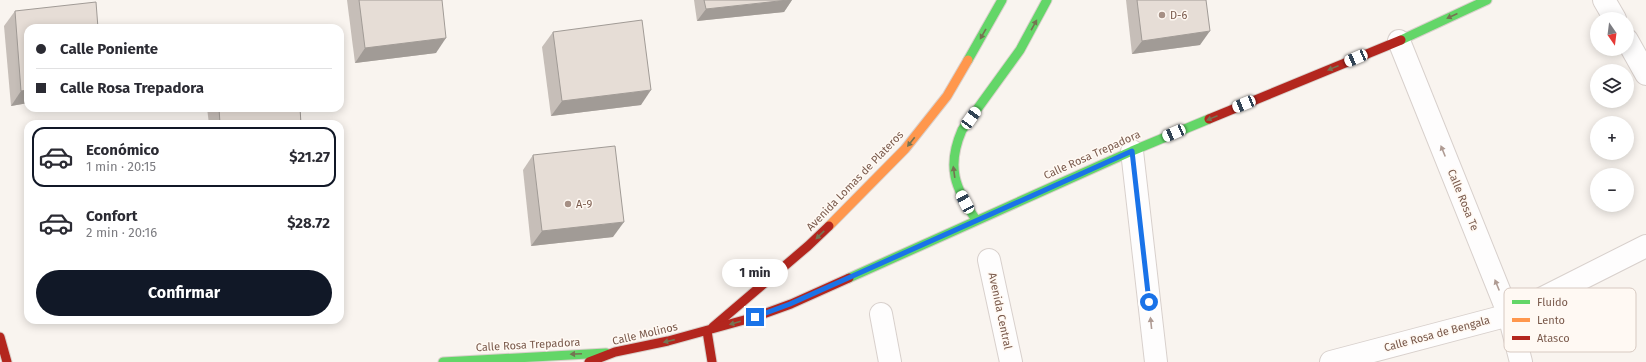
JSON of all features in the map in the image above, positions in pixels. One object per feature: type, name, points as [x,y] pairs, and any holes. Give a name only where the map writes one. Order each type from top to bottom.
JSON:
[{"type":"main road","name":"Avenida Lomas de Plateros","points":[[707,331],[808,246],[861,195],[905,149],[947,96],[1002,0]]},
{"type":"main road","points":[[976,220],[958,190],[954,178],[953,156],[956,143],[962,130],[1020,50],[1048,0]]},
{"type":"main road","name":"Calle Rosa Trepadora","points":[[707,331],[755,317],[790,304],[1132,151],[1399,41],[1487,0]]},
{"type":"main road","name":"Calle Molinos","points":[[589,362],[615,352],[707,331]]},
{"type":"main road","points":[[707,331],[712,362]]},
{"type":"main road","points":[[0,337],[7,362]]},
{"type":"main road","name":"Calle Rosa Trepadora","points":[[443,362],[615,352]]},
{"type":"street","points":[[1604,0],[1611,12]]},
{"type":"street","name":"Calle Rosa Te","points":[[1399,41],[1504,303]]},
{"type":"street","points":[[1634,53],[1646,74]]},
{"type":"street","points":[[1132,151],[1156,362]]},
{"type":"street","name":"Calle Rosa de Bengala","points":[[1563,288],[1646,246]]},
{"type":"street","name":"Avenida Central","points":[[989,260],[1011,362]]},
{"type":"street","points":[[882,314],[890,362]]},
{"type":"street","name":"Calle Rosa de Bengala","points":[[1331,362],[1504,316]]},
{"type":"street","name":"Calle Rosa Te","points":[[1518,352],[1521,362]]},
{"type":"building","points":[[359,0],[442,0],[446,38],[365,48]]},
{"type":"building","points":[[704,0],[788,0],[706,9]]},
{"type":"building","name":"D-6","points":[[1137,0],[1206,0],[1210,31],[1142,41]]},
{"type":"building","points":[[96,2],[98,24],[24,24],[24,91],[21,91],[15,11]]},
{"type":"building","points":[[642,20],[651,90],[562,101],[553,32]]},
{"type":"building","points":[[219,112],[300,112],[301,120],[220,120]]},
{"type":"building","name":"A-9","points":[[615,146],[624,222],[542,231],[533,155]]},
{"type":"traffic: fast","points":[[968,60],[1002,0]]},
{"type":"traffic: fast","points":[[976,220],[963,198],[955,177],[954,155],[957,143],[962,130],[1020,50],[1047,0]]},
{"type":"traffic: fast","points":[[1401,40],[1487,0]]},
{"type":"traffic: fast","points":[[849,278],[1132,151],[1209,119]]},
{"type":"traffic: fast","points":[[443,362],[606,353]]},
{"type":"traffic: slow","points":[[829,226],[905,149],[947,96],[968,60]]},
{"type":"traffic: jam","points":[[1209,119],[1401,40]]},
{"type":"traffic: jam","points":[[713,327],[808,246],[829,226]]},
{"type":"traffic: jam","points":[[589,362],[615,352],[668,341],[755,317],[791,304],[849,278]]},
{"type":"traffic: jam","points":[[707,331],[712,362]]},
{"type":"traffic: jam","points":[[0,337],[7,362]]},
{"type":"place","name":"D-6","points":[[1162,15]]},
{"type":"place","name":"A-9","points":[[568,204]]},
{"type":"route","points":[[755,317],[790,304],[1132,151],[1149,302]]}]
